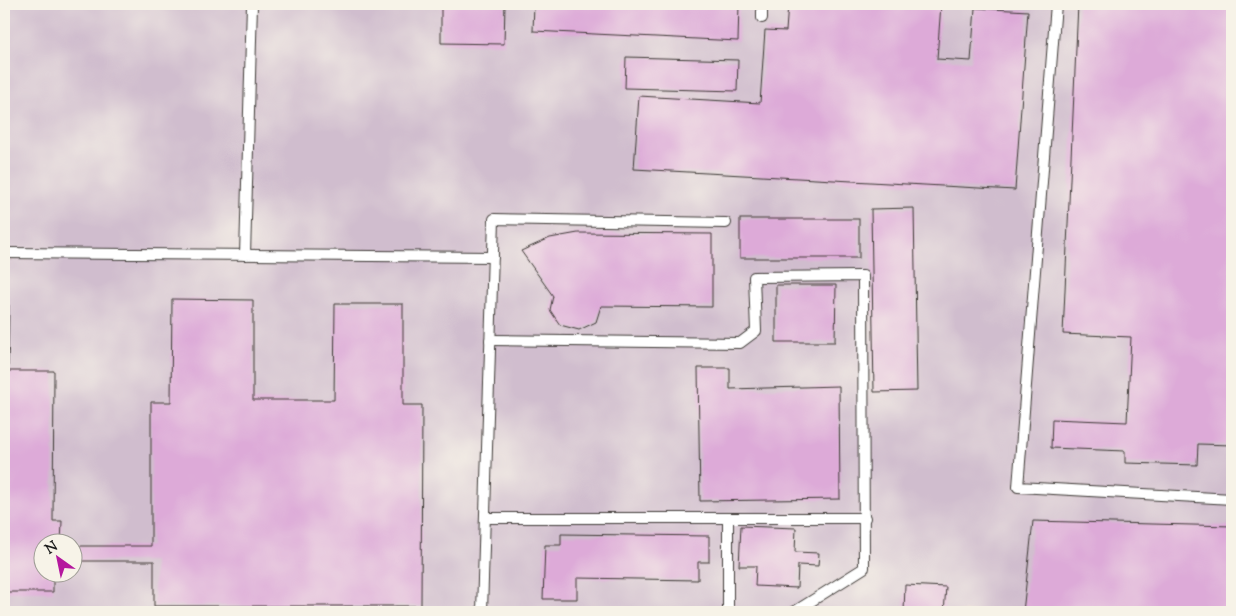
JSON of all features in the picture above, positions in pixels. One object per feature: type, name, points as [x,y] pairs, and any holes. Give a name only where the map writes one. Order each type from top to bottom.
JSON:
[{"type":"lane","points":[[245,255],[252,4]]},
{"type":"lane","points":[[762,4],[762,18]]},
{"type":"lane","points":[[1056,4],[1018,487],[1232,499]]},
{"type":"lane","points":[[482,612],[494,219],[726,223]]},
{"type":"lane","points":[[4,253],[493,257]]},
{"type":"lane","points":[[490,340],[740,343],[756,331],[754,277],[863,276],[864,568],[794,612]]},
{"type":"lane","points":[[485,518],[865,518]]},
{"type":"lane","points":[[728,518],[728,612]]},
{"type":"shaded area","points":[[4,4],[1232,4],[1232,612],[4,612]]},
{"type":"building","points":[[441,4],[505,4],[504,44],[441,43]]},
{"type":"building","points":[[534,4],[739,4],[738,41],[533,31]]},
{"type":"building","points":[[788,4],[941,4],[937,59],[971,61],[975,8],[1028,11],[1015,190],[634,169],[639,96],[760,103],[765,30],[786,31]]},
{"type":"building","points":[[1078,4],[1232,4],[1232,445],[1198,444],[1197,465],[1125,463],[1125,451],[1051,448],[1052,419],[1127,422],[1131,337],[1063,334]]},
{"type":"building","points":[[626,57],[738,60],[737,91],[625,88]]},
{"type":"building","points":[[914,208],[917,391],[874,392],[871,209]]},
{"type":"building","points":[[740,219],[859,219],[859,258],[740,258]]},
{"type":"building","points":[[578,233],[712,234],[712,307],[601,306],[596,322],[579,330],[560,325],[550,310],[553,296],[521,251],[550,238]]},
{"type":"building","points":[[776,285],[836,285],[835,342],[776,342]]},
{"type":"building","points":[[172,299],[253,300],[253,400],[334,400],[335,304],[403,304],[403,405],[422,405],[421,606],[154,606],[154,561],[82,561],[82,546],[151,546],[151,402],[171,402]]},
{"type":"building","points":[[4,305],[9,305],[8,371],[54,371],[53,521],[62,521],[61,534],[32,534],[32,584],[53,584],[53,592],[4,592]]},
{"type":"building","points":[[698,368],[730,368],[730,389],[839,386],[840,499],[700,501]]},
{"type":"building","points":[[1033,521],[1232,526],[1232,612],[1023,612]]},
{"type":"building","points":[[741,526],[796,528],[795,552],[819,553],[818,566],[798,565],[797,588],[755,586],[756,566],[739,566]]},
{"type":"building","points":[[561,534],[709,536],[709,562],[698,562],[698,580],[577,578],[577,599],[543,599],[545,545],[561,545]]},
{"type":"building","points":[[905,585],[946,587],[944,612],[904,612]]}]
